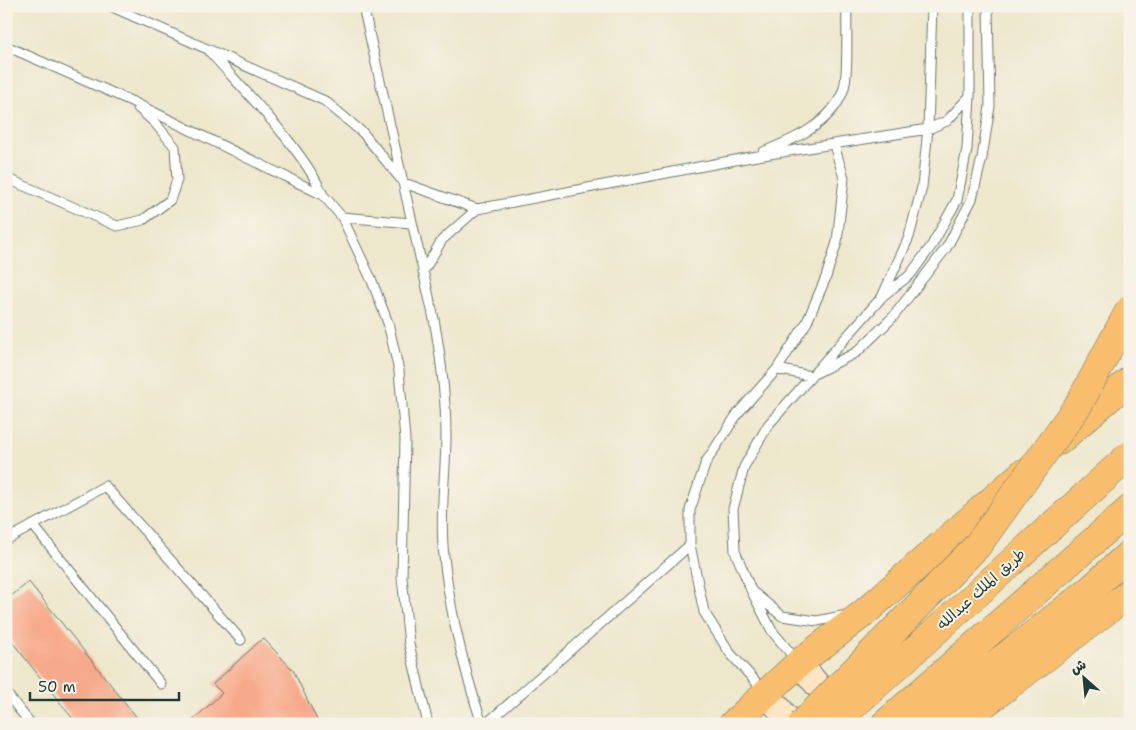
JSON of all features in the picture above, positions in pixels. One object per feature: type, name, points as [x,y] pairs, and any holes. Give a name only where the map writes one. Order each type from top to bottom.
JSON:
[{"type":"main road","points":[[802,724],[976,546],[1079,404],[1130,309]]},
{"type":"main road","points":[[733,724],[799,664],[865,612],[1130,380]]},
{"type":"main road","name":"طريق الملك عبدالله","points":[[833,724],[1130,455]]},
{"type":"main road","points":[[885,724],[1130,509]]},
{"type":"main road","points":[[920,724],[1091,589],[1130,553]]},
{"type":"main road","points":[[958,724],[1130,593]]},
{"type":"street","points":[[799,664],[850,724]]},
{"type":"street","points":[[766,693],[792,724]]},
{"type":"lane","points":[[110,6],[325,101],[363,133],[404,183],[477,209],[751,158],[928,129],[947,121],[970,96]]},
{"type":"lane","points":[[363,6],[437,334],[445,398],[446,437],[442,510],[446,578],[461,653],[482,724]]},
{"type":"lane","points":[[751,158],[790,141],[820,122],[835,107],[844,90],[847,6]]},
{"type":"lane","points":[[882,297],[916,218],[922,187],[928,129],[932,6]]},
{"type":"lane","points":[[799,664],[772,631],[751,590],[735,551],[733,509],[744,467],[768,425],[882,297],[910,275],[932,245],[957,200],[967,149],[970,96],[970,6]]},
{"type":"lane","points":[[777,369],[810,376],[857,352],[893,317],[947,247],[972,199],[990,106],[988,6]]},
{"type":"lane","points":[[6,46],[131,101],[323,195]]},
{"type":"lane","points":[[208,50],[290,144],[318,183],[323,195],[342,216],[372,281],[388,323],[399,371],[405,439],[402,577],[409,644],[428,724]]},
{"type":"lane","points":[[6,178],[117,226],[143,220],[170,200],[177,180],[175,147],[155,123],[131,101]]},
{"type":"lane","points":[[766,693],[730,653],[704,612],[690,544],[690,510],[706,462],[738,413],[777,369],[808,322],[826,277],[837,242],[844,178],[834,145]]},
{"type":"lane","points":[[423,272],[442,240],[477,209]]},
{"type":"lane","points":[[342,216],[411,223]]},
{"type":"lane","points":[[6,540],[105,486],[241,640]]},
{"type":"lane","points":[[33,525],[161,684]]},
{"type":"lane","points":[[486,724],[690,544]]},
{"type":"lane","points":[[751,590],[782,616],[817,620],[865,612]]},
{"type":"lane","points":[[6,694],[31,724]]},
{"type":"building","points":[[29,582],[142,724],[77,724],[6,634],[6,600]]},
{"type":"building","points":[[263,638],[293,670],[319,724],[189,724],[222,693],[213,684]]}]
